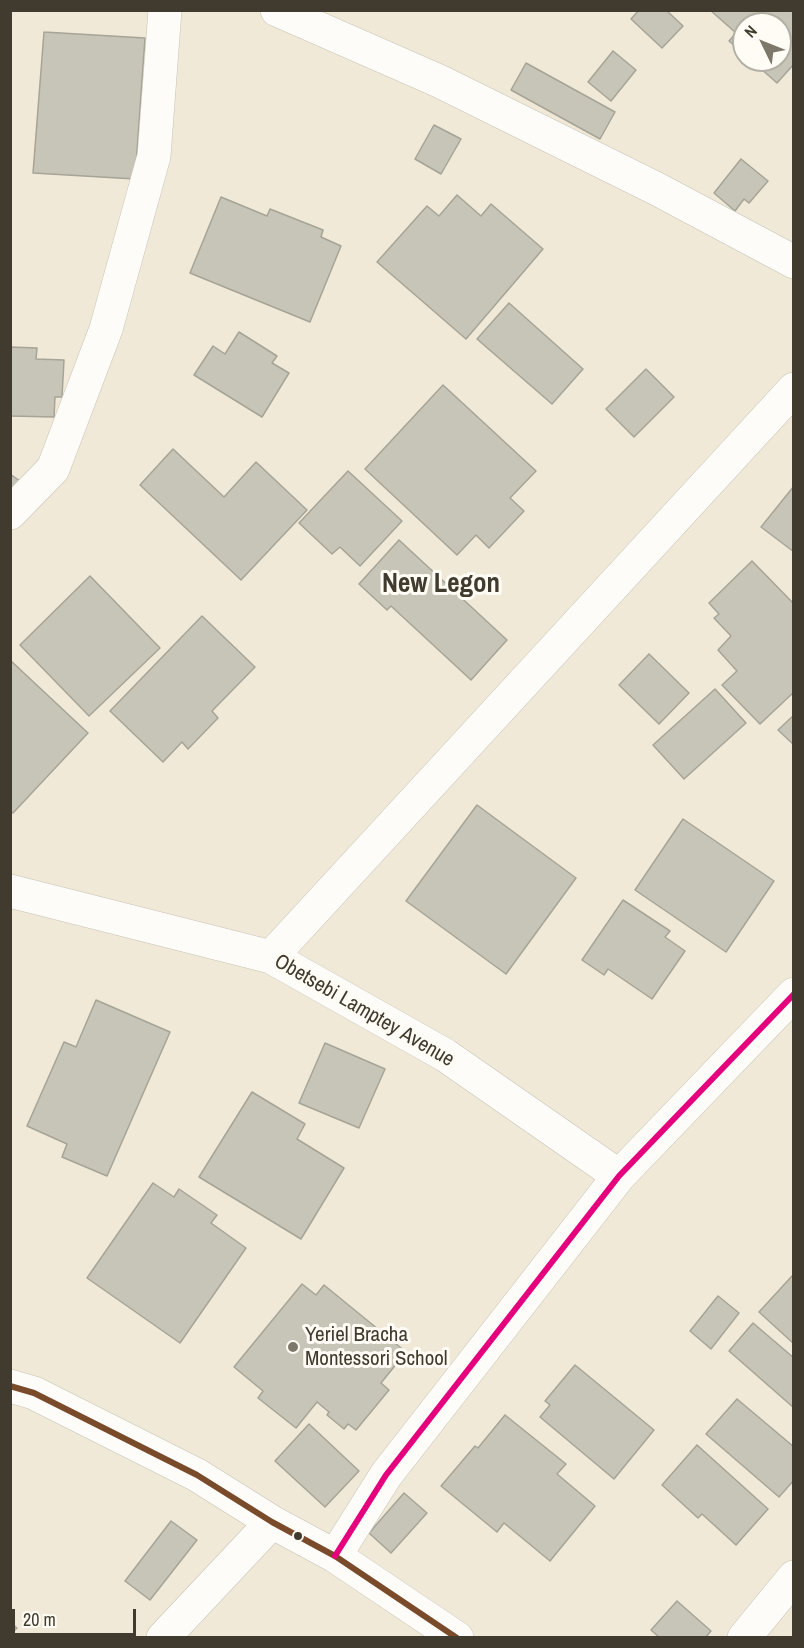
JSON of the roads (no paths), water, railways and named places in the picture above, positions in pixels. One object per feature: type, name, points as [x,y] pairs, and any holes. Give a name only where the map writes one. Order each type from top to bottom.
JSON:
[{"type":"street","points":[[10,513],[53,469],[106,329],[154,156],[165,10]]},
{"type":"street","points":[[277,10],[439,81],[657,189],[794,262]]},
{"type":"street","points":[[271,957],[794,389]]},
{"type":"street","name":"Obetsebi Lamptey Avenue","points":[[14,900],[271,957],[445,1055],[619,1176]]},
{"type":"street","points":[[335,1556],[386,1474],[619,1176],[794,994]]},
{"type":"street","points":[[10,1386],[34,1393],[197,1475],[272,1522],[335,1556],[457,1638]]},
{"type":"street","points":[[163,1638],[272,1522]]},
{"type":"street","points":[[744,1638],[794,1577]]},
{"type":"place","name":"Yeriel Bracha Montessori School","points":[[293,1347]]},
{"type":"district","name":"New Legon","points":[[441,585]]}]
